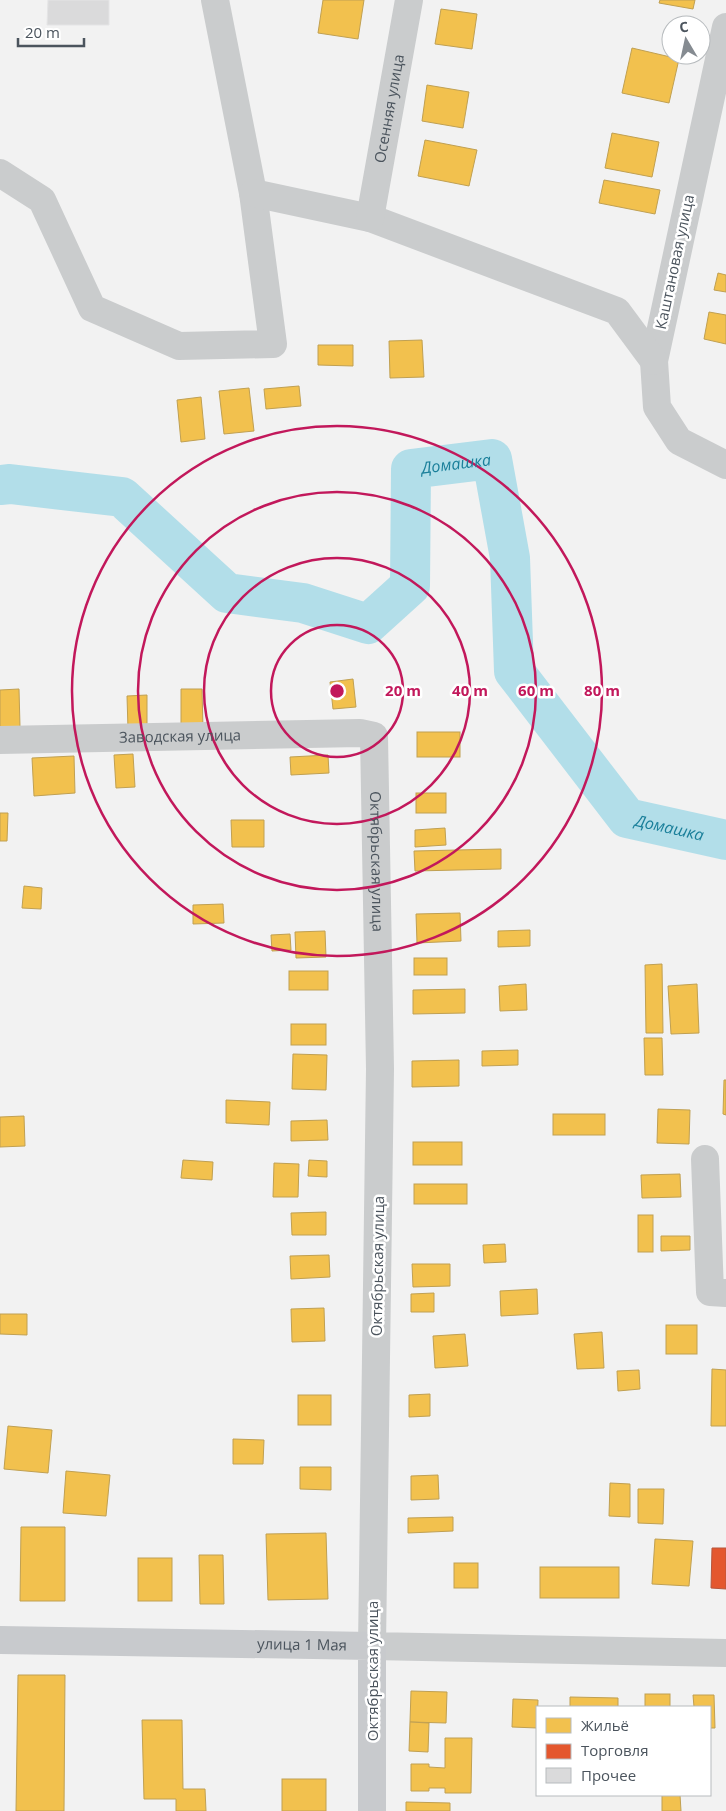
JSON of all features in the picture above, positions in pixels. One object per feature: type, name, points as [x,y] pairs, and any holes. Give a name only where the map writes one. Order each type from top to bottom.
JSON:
[{"type":"main road","name":"улица 1 Мая","points":[[0,1640],[372,1646]]},
{"type":"main road","name":"Октябрьская улица","points":[[372,1646],[372,1811]]},
{"type":"street","points":[[0,173],[42,200],[92,308],[179,346],[273,344],[253,192],[215,0]]},
{"type":"street","name":"Осенняя улица","points":[[370,218],[409,0]]},
{"type":"street","name":"Каштановая улица","points":[[726,27],[654,361],[657,408],[679,441],[726,465]]},
{"type":"street","points":[[253,192],[370,218],[617,311],[654,361]]},
{"type":"street","name":"Заводская улица","points":[[0,740],[360,733]]},
{"type":"street","name":"Октябрьская улица","points":[[360,733],[374,736],[380,1069],[372,1646]]},
{"type":"street","points":[[705,1159],[710,1292],[726,1293]]},
{"type":"street","name":"улица 1 Мая","points":[[372,1646],[726,1653]]},
{"type":"building: Жильё","points":[[323,0],[364,0],[358,39],[318,33]]},
{"type":"building: Жильё","points":[[660,0],[695,0],[693,9],[659,3]]},
{"type":"building: Жильё","points":[[441,9],[477,14],[472,49],[435,44]]},
{"type":"building: Жильё","points":[[632,48],[661,55],[661,65],[678,65],[669,103],[622,93]]},
{"type":"building: Жильё","points":[[427,85],[469,92],[463,128],[422,121]]},
{"type":"building: Жильё","points":[[612,133],[659,142],[652,177],[605,168]]},
{"type":"building: Жильё","points":[[425,140],[477,150],[469,186],[418,176]]},
{"type":"building: Жильё","points":[[604,180],[660,190],[655,214],[599,203]]},
{"type":"building: Жильё","points":[[718,273],[726,275],[726,292],[714,290]]},
{"type":"building: Жильё","points":[[709,312],[726,315],[726,344],[704,339]]},
{"type":"building: Жильё","points":[[422,340],[424,377],[390,378],[389,341]]},
{"type":"building: Жильё","points":[[318,345],[353,345],[353,366],[318,365]]},
{"type":"building: Жильё","points":[[299,386],[301,406],[266,409],[264,389]]},
{"type":"building: Жильё","points":[[249,388],[254,431],[224,434],[219,391]]},
{"type":"building: Жильё","points":[[201,397],[205,439],[181,442],[177,400]]},
{"type":"building: Жильё","points":[[353,679],[356,707],[333,709],[330,682]]},
{"type":"building: Жильё","points":[[19,689],[20,727],[0,727],[0,690]]},
{"type":"building: Жильё","points":[[181,689],[202,689],[203,729],[181,729]]},
{"type":"building: Жильё","points":[[147,695],[147,729],[128,729],[127,696]]},
{"type":"building: Жильё","points":[[417,732],[460,732],[460,757],[417,757]]},
{"type":"building: Жильё","points":[[133,754],[135,787],[116,788],[114,755]]},
{"type":"building: Жильё","points":[[328,755],[329,773],[291,775],[290,757]]},
{"type":"building: Жильё","points":[[74,756],[75,793],[34,796],[32,758]]},
{"type":"building: Жильё","points":[[416,793],[446,793],[446,813],[416,813]]},
{"type":"building: Жильё","points":[[0,813],[8,813],[7,841],[0,841]]},
{"type":"building: Жильё","points":[[231,820],[264,820],[264,847],[232,847]]},
{"type":"building: Жильё","points":[[445,828],[446,845],[415,847],[415,830]]},
{"type":"building: Жильё","points":[[501,849],[501,869],[415,871],[414,851]]},
{"type":"building: Жильё","points":[[24,886],[42,888],[41,909],[22,908]]},
{"type":"building: Жильё","points":[[223,904],[224,923],[193,924],[193,905]]},
{"type":"building: Жильё","points":[[460,913],[461,941],[417,943],[416,914]]},
{"type":"building: Жильё","points":[[530,930],[530,946],[498,947],[498,931]]},
{"type":"building: Жильё","points":[[325,931],[326,957],[296,958],[295,932]]},
{"type":"building: Жильё","points":[[290,934],[291,950],[272,951],[271,935]]},
{"type":"building: Жильё","points":[[414,958],[447,958],[447,975],[414,975]]},
{"type":"building: Жильё","points":[[662,964],[663,1033],[646,1033],[645,965]]},
{"type":"building: Жильё","points":[[289,971],[328,971],[328,990],[289,990]]},
{"type":"building: Жильё","points":[[526,984],[527,1010],[500,1011],[499,986]]},
{"type":"building: Жильё","points":[[697,984],[699,1033],[671,1034],[668,986]]},
{"type":"building: Жильё","points":[[465,989],[465,1013],[413,1014],[413,990]]},
{"type":"building: Жильё","points":[[291,1024],[326,1024],[326,1045],[291,1045]]},
{"type":"building: Жильё","points":[[644,1038],[662,1038],[663,1075],[645,1075]]},
{"type":"building: Жильё","points":[[518,1050],[518,1065],[482,1066],[482,1051]]},
{"type":"building: Жильё","points":[[293,1054],[327,1055],[326,1090],[292,1089]]},
{"type":"building: Жильё","points":[[459,1060],[459,1086],[412,1087],[412,1061]]},
{"type":"building: Жильё","points":[[724,1080],[726,1080],[726,1115],[723,1114]]},
{"type":"building: Жильё","points":[[226,1100],[270,1102],[269,1125],[226,1123]]},
{"type":"building: Жильё","points":[[658,1109],[690,1110],[689,1144],[657,1143]]},
{"type":"building: Жильё","points":[[553,1114],[605,1114],[605,1135],[553,1135]]},
{"type":"building: Жильё","points":[[24,1116],[25,1146],[0,1147],[0,1117]]},
{"type":"building: Жильё","points":[[327,1120],[328,1140],[291,1141],[291,1121]]},
{"type":"building: Жильё","points":[[413,1142],[462,1142],[462,1165],[413,1165]]},
{"type":"building: Жильё","points":[[183,1160],[213,1162],[212,1180],[181,1178]]},
{"type":"building: Жильё","points":[[309,1160],[327,1161],[327,1177],[308,1176]]},
{"type":"building: Жильё","points":[[274,1163],[299,1164],[298,1197],[273,1197]]},
{"type":"building: Жильё","points":[[680,1174],[681,1197],[642,1198],[641,1175]]},
{"type":"building: Жильё","points":[[414,1184],[467,1184],[467,1204],[414,1204]]},
{"type":"building: Жильё","points":[[326,1212],[326,1235],[292,1235],[291,1213]]},
{"type":"building: Жильё","points":[[638,1215],[653,1215],[653,1252],[638,1252]]},
{"type":"building: Жильё","points":[[661,1236],[690,1236],[690,1250],[661,1251]]},
{"type":"building: Жильё","points":[[505,1244],[506,1262],[484,1263],[483,1245]]},
{"type":"building: Жильё","points":[[329,1255],[330,1277],[291,1279],[290,1256]]},
{"type":"building: Жильё","points":[[412,1264],[450,1264],[450,1286],[413,1287]]},
{"type":"building: Жильё","points":[[537,1289],[538,1314],[501,1316],[500,1291]]},
{"type":"building: Жильё","points":[[434,1293],[434,1312],[411,1312],[411,1294]]},
{"type":"building: Жильё","points":[[324,1308],[325,1341],[292,1342],[291,1309]]},
{"type":"building: Жильё","points":[[0,1314],[27,1314],[27,1335],[0,1334]]},
{"type":"building: Жильё","points":[[666,1325],[697,1325],[697,1354],[666,1354]]},
{"type":"building: Жильё","points":[[602,1332],[604,1368],[577,1369],[574,1334]]},
{"type":"building: Жильё","points":[[465,1334],[468,1366],[435,1368],[433,1336]]},
{"type":"building: Жильё","points":[[712,1369],[726,1370],[726,1426],[711,1426]]},
{"type":"building: Жильё","points":[[639,1370],[640,1389],[618,1391],[617,1371]]},
{"type":"building: Жильё","points":[[430,1394],[430,1416],[409,1417],[409,1395]]},
{"type":"building: Жильё","points":[[298,1395],[331,1395],[331,1425],[298,1425]]},
{"type":"building: Жильё","points":[[8,1426],[52,1430],[48,1473],[4,1469]]},
{"type":"building: Жильё","points":[[233,1439],[264,1440],[263,1464],[233,1464]]},
{"type":"building: Жильё","points":[[300,1467],[331,1467],[331,1490],[300,1489]]},
{"type":"building: Жильё","points":[[66,1471],[110,1475],[106,1516],[63,1513]]},
{"type":"building: Жильё","points":[[438,1475],[439,1499],[411,1500],[411,1476]]},
{"type":"building: Жильё","points":[[610,1483],[630,1484],[630,1517],[609,1516]]},
{"type":"building: Жильё","points":[[638,1489],[664,1489],[663,1524],[638,1523]]},
{"type":"building: Жильё","points":[[453,1517],[453,1531],[408,1533],[408,1518]]},
{"type":"building: Жильё","points":[[21,1527],[65,1527],[65,1601],[20,1601]]},
{"type":"building: Жильё","points":[[326,1533],[328,1599],[268,1600],[266,1534]]},
{"type":"building: Жильё","points":[[655,1539],[693,1541],[689,1586],[652,1584]]},
{"type":"building: Жильё","points":[[199,1555],[223,1555],[224,1604],[200,1604]]},
{"type":"building: Жильё","points":[[138,1558],[172,1558],[172,1601],[138,1601]]},
{"type":"building: Жильё","points":[[454,1563],[478,1563],[478,1588],[454,1588]]},
{"type":"building: Жильё","points":[[540,1567],[619,1567],[619,1598],[540,1598]]},
{"type":"building: Жильё","points":[[18,1675],[65,1675],[64,1811],[16,1811]]},
{"type":"building: Жильё","points":[[411,1691],[447,1692],[446,1723],[410,1722]]},
{"type":"building: Жильё","points":[[645,1694],[670,1694],[670,1706],[645,1706]]},
{"type":"building: Жильё","points":[[693,1695],[714,1695],[715,1728],[711,1728],[711,1706],[694,1706]]},
{"type":"building: Жильё","points":[[570,1697],[618,1698],[618,1706],[570,1706]]},
{"type":"building: Жильё","points":[[513,1699],[538,1700],[538,1706],[536,1706],[536,1728],[512,1727]]},
{"type":"building: Жильё","points":[[142,1720],[182,1720],[183,1789],[205,1789],[206,1811],[176,1811],[176,1799],[144,1799]]},
{"type":"building: Жильё","points":[[410,1722],[429,1723],[428,1752],[409,1751]]},
{"type":"building: Жильё","points":[[445,1738],[472,1738],[471,1793],[445,1793],[445,1788],[429,1788],[429,1791],[411,1791],[411,1764],[429,1764],[429,1767],[445,1768]]},
{"type":"building: Жильё","points":[[282,1779],[326,1779],[326,1811],[282,1811]]},
{"type":"building: Жильё","points":[[662,1796],[680,1796],[681,1811],[662,1811]]},
{"type":"building: Жильё","points":[[406,1802],[450,1803],[450,1811],[406,1811]]},
{"type":"building: Торговля","points":[[712,1548],[726,1548],[726,1589],[711,1588]]},
{"type":"building: Прочее","points":[[48,0],[109,0],[109,25],[47,25]]},
{"type":"waterway","name":"Домашка","points":[[0,485],[10,484],[122,497],[227,593],[303,603],[368,624],[410,586],[411,469],[492,459],[510,558],[514,671],[627,818],[726,840]]}]
